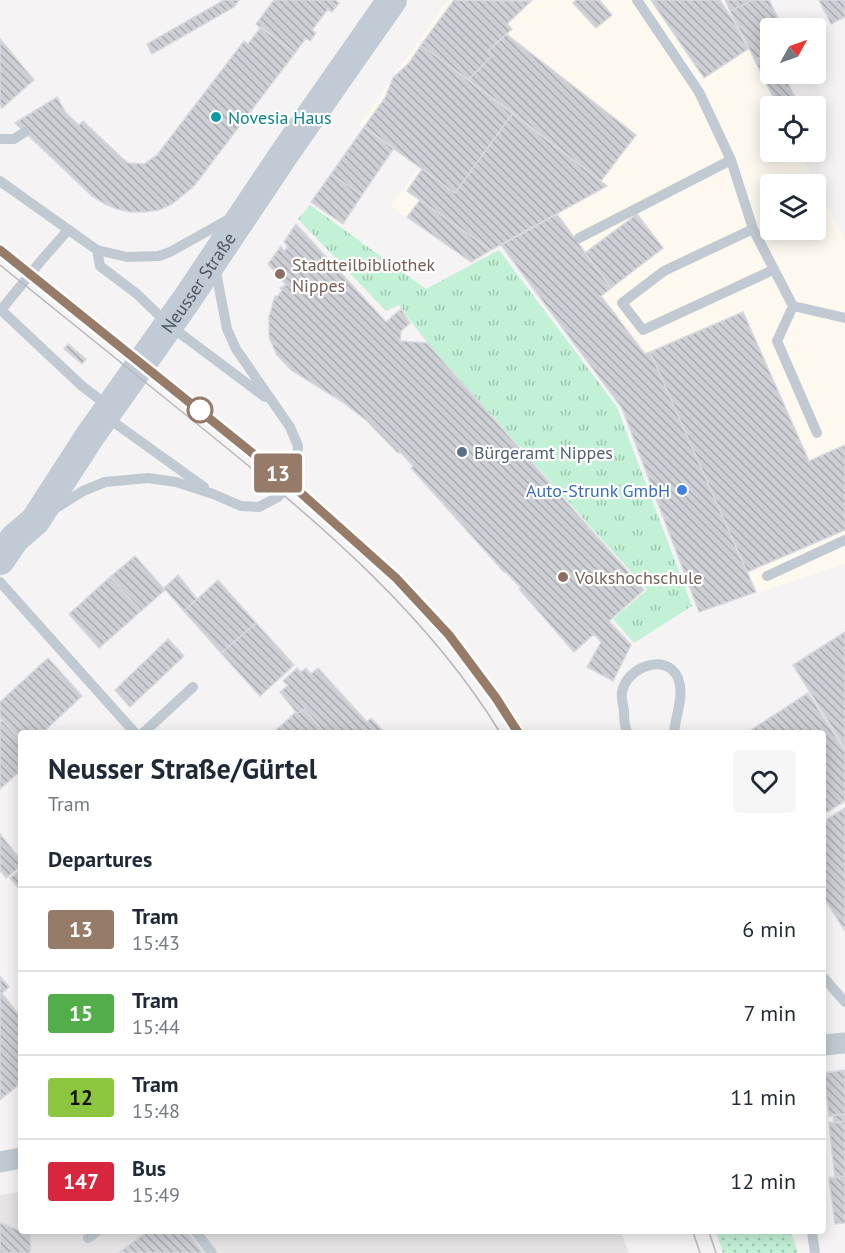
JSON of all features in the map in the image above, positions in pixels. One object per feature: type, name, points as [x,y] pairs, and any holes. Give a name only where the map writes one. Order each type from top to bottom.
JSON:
[{"type":"main road","name":"Neusser Straße","points":[[0,560],[15,538],[35,521],[286,150],[392,0]]},
{"type":"street","points":[[826,1045],[845,1043]]},
{"type":"street","points":[[0,1162],[18,1159]]},
{"type":"lane","points":[[637,0],[699,92],[731,160],[753,229],[793,306],[845,318]]},
{"type":"lane","points":[[0,139],[14,139],[25,132]]},
{"type":"lane","points":[[579,238],[731,160]]},
{"type":"lane","points":[[0,181],[97,250],[127,257],[170,252],[248,209]]},
{"type":"lane","points":[[753,229],[664,271],[622,303],[643,330],[773,270]]},
{"type":"lane","points":[[68,230],[39,262],[2,310],[107,412],[213,494]]},
{"type":"lane","points":[[97,250],[100,266],[137,294],[169,325],[273,402]]},
{"type":"lane","points":[[35,521],[83,491],[105,482],[148,478],[176,482],[241,506],[259,507],[278,497],[296,474],[298,446],[290,427],[236,349],[226,329],[214,259]]},
{"type":"lane","points":[[793,306],[777,341],[818,433]]},
{"type":"lane","points":[[767,576],[845,540]]},
{"type":"lane","points":[[0,582],[132,730]]},
{"type":"lane","points":[[627,730],[622,692],[628,676],[644,666],[658,664],[671,669],[678,679],[681,697],[675,730]]},
{"type":"lane","points":[[146,730],[193,687]]},
{"type":"lane","points":[[826,980],[845,1002]]},
{"type":"lane","points":[[198,1234],[212,1253]]},
{"type":"lane","points":[[812,1234],[815,1253]]},
{"type":"shaded area","points":[[448,0],[724,0],[760,71],[760,84],[767,84],[773,96],[760,96],[760,162],[805,162],[811,174],[760,174],[760,240],[826,240],[826,203],[845,241],[845,564],[698,613],[623,408],[501,246],[470,263],[390,206],[419,168],[359,125]]},
{"type":"shaded area","points":[[18,1192],[18,1234],[622,1234],[629,1253],[0,1253],[0,1195]]},
{"type":"green space","points":[[310,205],[426,289],[499,250],[617,407],[692,606],[634,643],[613,619],[647,590],[429,345],[399,305],[386,311],[298,219]]},
{"type":"green space","points":[[717,1234],[792,1234],[798,1253],[723,1253]]},
{"type":"building","points":[[224,0],[239,0],[234,7],[152,54],[147,44]]},
{"type":"building","points":[[274,0],[335,0],[339,3],[332,12],[328,9],[312,30],[316,33],[310,41],[306,38],[295,53],[256,24]]},
{"type":"building","points":[[454,0],[531,1],[507,24],[512,29],[488,51],[492,56],[468,80],[421,45]]},
{"type":"building","points":[[576,0],[599,0],[612,15],[596,28],[573,3]]},
{"type":"building","points":[[651,0],[720,0],[748,49],[704,78]]},
{"type":"building","points":[[725,0],[753,0],[730,11]]},
{"type":"building","points":[[753,0],[769,0],[778,18],[760,18],[760,58],[755,60],[730,11]]},
{"type":"building","points":[[819,0],[845,0],[845,17],[831,24]]},
{"type":"building","name":"Novesia Haus","points":[[261,27],[295,53],[194,186],[172,204],[159,210],[131,212],[105,204],[92,196],[15,123],[57,97],[66,113],[79,125],[83,121],[128,163],[144,164],[157,155],[244,41],[248,44]]},
{"type":"building","points":[[506,34],[636,135],[601,181],[468,80],[492,56],[488,51]]},
{"type":"building","points":[[0,39],[34,80],[2,108],[0,105]]},
{"type":"building","points":[[421,45],[513,113],[455,193],[364,127],[385,98],[393,78],[409,63]]},
{"type":"building","points":[[760,58],[760,71],[755,60]]},
{"type":"building","points":[[767,84],[788,84],[794,96],[773,96]]},
{"type":"building","points":[[513,113],[607,186],[491,250],[407,191],[422,169],[455,193]]},
{"type":"building","points":[[364,127],[394,148],[362,195],[331,174]]},
{"type":"building","points":[[331,174],[362,195],[343,224],[311,202]]},
{"type":"building","points":[[420,200],[491,250],[471,262],[407,217]]},
{"type":"building","name":"Auto-Strunk GmbH","points":[[557,214],[611,288],[601,296],[645,354],[650,352],[756,592],[699,612],[622,408],[501,245]]},
{"type":"building","points":[[637,214],[663,248],[611,288],[585,253]]},
{"type":"building","name":"Bürgeramt Nippes","points":[[296,224],[386,322],[401,309],[410,323],[401,331],[400,341],[427,343],[644,590],[609,621],[631,645],[613,681],[587,667],[601,642],[594,634],[574,652],[519,589],[521,588],[411,468],[413,466],[400,452],[398,453],[367,421],[344,403],[291,370],[277,355],[269,337],[269,317],[275,296],[277,297],[282,290],[280,288],[286,285],[268,264],[281,246],[284,251],[288,247],[284,242]]},
{"type":"building","points":[[743,312],[809,461],[845,445],[845,530],[747,572],[650,352]]},
{"type":"building","points":[[68,344],[86,359],[82,364],[64,349]]},
{"type":"building","points":[[135,556],[165,590],[141,611],[110,577]]},
{"type":"building","points":[[178,575],[197,599],[184,611],[164,588]]},
{"type":"building","points":[[110,577],[141,611],[99,648],[69,614]]},
{"type":"building","points":[[218,580],[256,623],[221,653],[184,611]]},
{"type":"building","points":[[256,623],[294,665],[260,696],[221,653]]},
{"type":"building","points":[[845,632],[845,748],[793,665]]},
{"type":"building","points":[[168,639],[184,656],[130,707],[115,690]]},
{"type":"building","points":[[48,658],[82,696],[45,730],[18,730],[18,738],[0,718],[0,702]]},
{"type":"building","points":[[297,668],[301,672],[306,668],[311,674],[318,668],[367,722],[371,718],[382,730],[322,730],[304,709],[296,712],[280,692],[288,685],[283,681]]},
{"type":"building","points":[[808,693],[845,751],[845,801],[826,813],[826,730],[751,730]]},
{"type":"building","points":[[304,709],[322,730],[276,730],[296,712]]},
{"type":"building","points":[[2,720],[18,738],[18,773],[0,789],[0,722]]},
{"type":"building","points":[[845,808],[845,931],[826,901],[826,820]]},
{"type":"building","points":[[0,834],[18,856],[18,868],[6,878],[0,870]]},
{"type":"building","points":[[18,871],[18,887],[10,878]]},
{"type":"building","points":[[0,976],[9,987],[0,995]]},
{"type":"building","points":[[2,993],[18,1014],[18,1085],[0,1100],[0,995]]},
{"type":"building","points":[[845,1070],[845,1114],[829,1116],[826,1073]]},
{"type":"building","points":[[845,1114],[845,1121],[834,1123],[833,1115]]},
{"type":"building","points":[[845,1121],[845,1176],[835,1178],[829,1123]]},
{"type":"building","points":[[845,1176],[845,1223],[835,1224],[829,1178]]},
{"type":"building","points":[[0,1222],[18,1230],[18,1234],[30,1235],[31,1253],[0,1253]]},
{"type":"building","points":[[144,1234],[189,1234],[203,1253],[118,1253]]},
{"type":"tram line","points":[[0,250],[292,485],[396,578],[449,635],[496,698],[516,730]]},
{"type":"tram line","name":"13","points":[[0,250],[292,485],[396,578],[449,635],[496,698],[516,730]]},
{"type":"tram line","points":[[0,265],[252,469],[331,537],[406,610],[440,649],[472,690],[498,730]]},
{"type":"tram line","points":[[694,1234],[700,1253]]},
{"type":"tram line","points":[[710,1234],[716,1253]]},
{"type":"place","name":"Novesia Haus","points":[[216,117]]},
{"type":"place","name":"Stadtteilbibliothek Nippes","points":[[280,274]]},
{"type":"place","name":"Bürgeramt Nippes","points":[[462,452]]},
{"type":"place","name":"Auto-Strunk GmbH","points":[[682,490]]},
{"type":"place","name":"Volkshochschule","points":[[563,577]]}]
